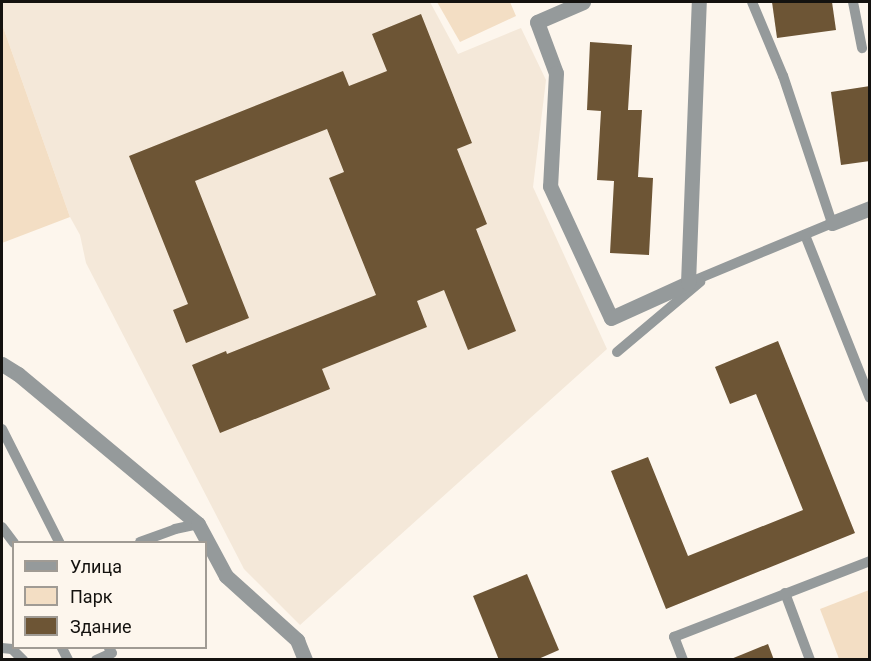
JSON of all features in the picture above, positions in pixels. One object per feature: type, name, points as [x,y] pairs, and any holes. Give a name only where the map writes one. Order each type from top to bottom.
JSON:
[{"type":"street","points":[[583,2],[537,22],[556,73],[550,186],[611,318],[688,283],[699,2]]},
{"type":"street","points":[[832,223],[870,208]]},
{"type":"street","points":[[2,364],[18,374],[198,524],[226,576],[297,640],[305,660]]},
{"type":"lane","points":[[688,283],[832,223],[783,76],[752,2]]},
{"type":"lane","points":[[853,2],[862,48]]},
{"type":"lane","points":[[805,235],[870,398]]},
{"type":"lane","points":[[617,352],[714,272]]},
{"type":"lane","points":[[2,429],[58,541]]},
{"type":"lane","points":[[145,541],[175,529],[198,524]]},
{"type":"lane","points":[[2,527],[12,541]]},
{"type":"lane","points":[[682,660],[674,637],[870,561]]},
{"type":"lane","points":[[785,593],[810,660]]},
{"type":"lane","points":[[2,648],[12,649],[23,660]]},
{"type":"lane","points":[[96,660],[112,653],[110,649]]},
{"type":"shaded area","points":[[2,2],[430,2],[458,54],[521,28],[546,80],[533,187],[607,349],[300,625],[244,569],[86,263],[80,235],[70,217],[2,24]]},
{"type":"green space","points":[[437,2],[510,2],[516,16],[460,42]]},
{"type":"green space","points":[[2,24],[70,217],[2,243]]},
{"type":"green space","points":[[869,590],[869,659],[839,659],[820,609]]},
{"type":"building","points":[[772,2],[832,2],[836,30],[777,38]]},
{"type":"building","points":[[421,14],[472,143],[457,149],[487,224],[476,229],[516,331],[468,350],[444,290],[417,301],[427,327],[322,369],[330,389],[220,433],[192,365],[226,351],[227,354],[376,295],[329,178],[344,172],[327,129],[195,181],[249,318],[186,343],[173,310],[188,304],[129,156],[343,71],[349,86],[387,71],[372,34]]},
{"type":"building","points":[[590,42],[632,45],[628,110],[642,110],[638,177],[653,178],[649,255],[610,253],[614,181],[597,180],[601,111],[587,110]]},
{"type":"building","points":[[870,86],[870,161],[841,165],[831,92]]},
{"type":"building","points":[[778,341],[855,533],[666,609],[611,471],[648,457],[688,556],[803,510],[756,394],[730,404],[715,367]]},
{"type":"building","points":[[527,574],[559,650],[536,660],[499,660],[473,596]]},
{"type":"building","points":[[768,644],[774,660],[731,660],[731,659]]}]
